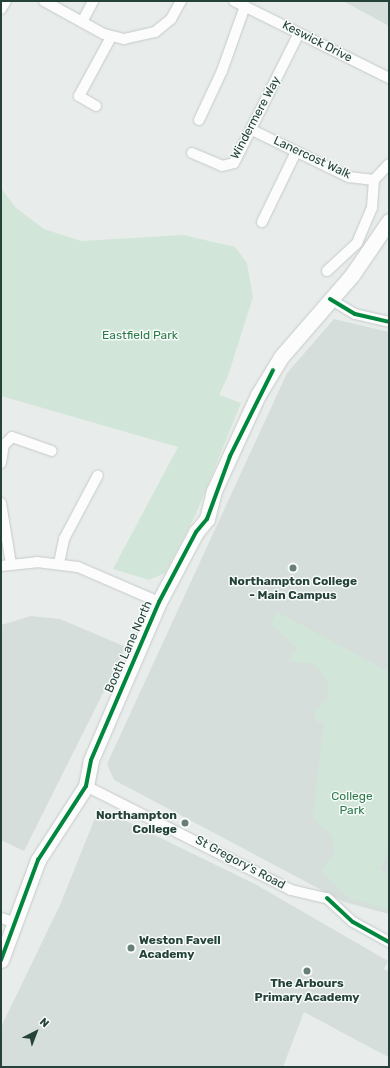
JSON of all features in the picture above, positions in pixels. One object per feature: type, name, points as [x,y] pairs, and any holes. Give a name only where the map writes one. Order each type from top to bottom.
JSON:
[{"type":"street","points":[[1,9],[6,1]]},
{"type":"street","points":[[44,1],[111,37],[132,39],[155,32],[171,19],[181,1]]},
{"type":"street","points":[[82,22],[93,1]]},
{"type":"street","name":"Keswick Drive","points":[[234,1],[389,78]]},
{"type":"street","points":[[199,120],[222,71],[245,6]]},
{"type":"street","name":"Windermere Way","points":[[192,153],[222,166],[230,166],[252,130],[299,33]]},
{"type":"street","points":[[96,106],[79,96],[111,37]]},
{"type":"street","name":"Lanercost Walk","points":[[252,130],[349,177],[374,180]]},
{"type":"street","points":[[262,222],[296,152]]},
{"type":"street","points":[[327,271],[357,243],[372,208],[374,180],[389,164]]},
{"type":"street","name":"Booth Lane North","points":[[86,786],[93,754],[159,602],[196,532],[207,519],[214,491],[265,382],[294,340],[365,259],[389,221]]},
{"type":"street","points":[[330,299],[355,314],[389,322]]},
{"type":"street","points":[[1,463],[4,445],[12,437],[52,451]]},
{"type":"street","points":[[59,563],[64,539],[98,475]]},
{"type":"street","points":[[1,503],[6,565],[59,563],[98,573],[159,602]]},
{"type":"street","points":[[1,960],[7,920],[38,860],[86,786]]},
{"type":"street","name":"St Gregory's Road","points":[[86,786],[291,890],[327,898],[353,922],[389,942]]},
{"type":"shaded area","points":[[343,1],[389,1],[389,26]]},
{"type":"shaded area","name":"Northampton College - Main Campus","points":[[334,319],[389,332],[389,914],[344,902],[114,780],[107,764],[287,373]]},
{"type":"shaded area","points":[[31,616],[60,619],[126,647],[24,851],[1,840],[1,625]]},
{"type":"shaded area","name":"Weston Favell Academy","points":[[99,808],[255,884],[388,961],[384,969],[389,972],[388,1057],[304,1012],[283,1067],[1,1067],[1,1027],[60,905]]},
{"type":"green space","name":"Eastfield Park","points":[[1,188],[15,207],[44,229],[81,241],[183,235],[235,247],[247,263],[253,297],[228,376],[219,395],[241,403],[196,514],[165,573],[149,580],[113,569],[178,447],[1,396]]},
{"type":"green space","name":"College Park","points":[[277,612],[389,672],[389,851],[380,869],[389,874],[389,909],[350,899],[321,871],[335,852],[331,835],[313,818],[324,722],[317,722],[314,712],[328,697],[328,681],[313,663],[293,662],[290,658],[298,649],[271,624]]},
{"type":"cycle path","points":[[330,299],[355,314],[389,322]]},
{"type":"cycle path","points":[[1,960],[38,860],[86,786],[91,760],[159,602],[196,532],[207,519],[230,456],[273,370]]},
{"type":"cycle path","points":[[327,898],[353,922],[389,942]]},
{"type":"place","name":"Northampton College - Main Campus","points":[[293,568]]},
{"type":"place","name":"Northampton College","points":[[185,823]]},
{"type":"place","name":"Weston Favell Academy","points":[[131,948]]},
{"type":"place","name":"The Arbours Primary Academy","points":[[307,971]]}]
